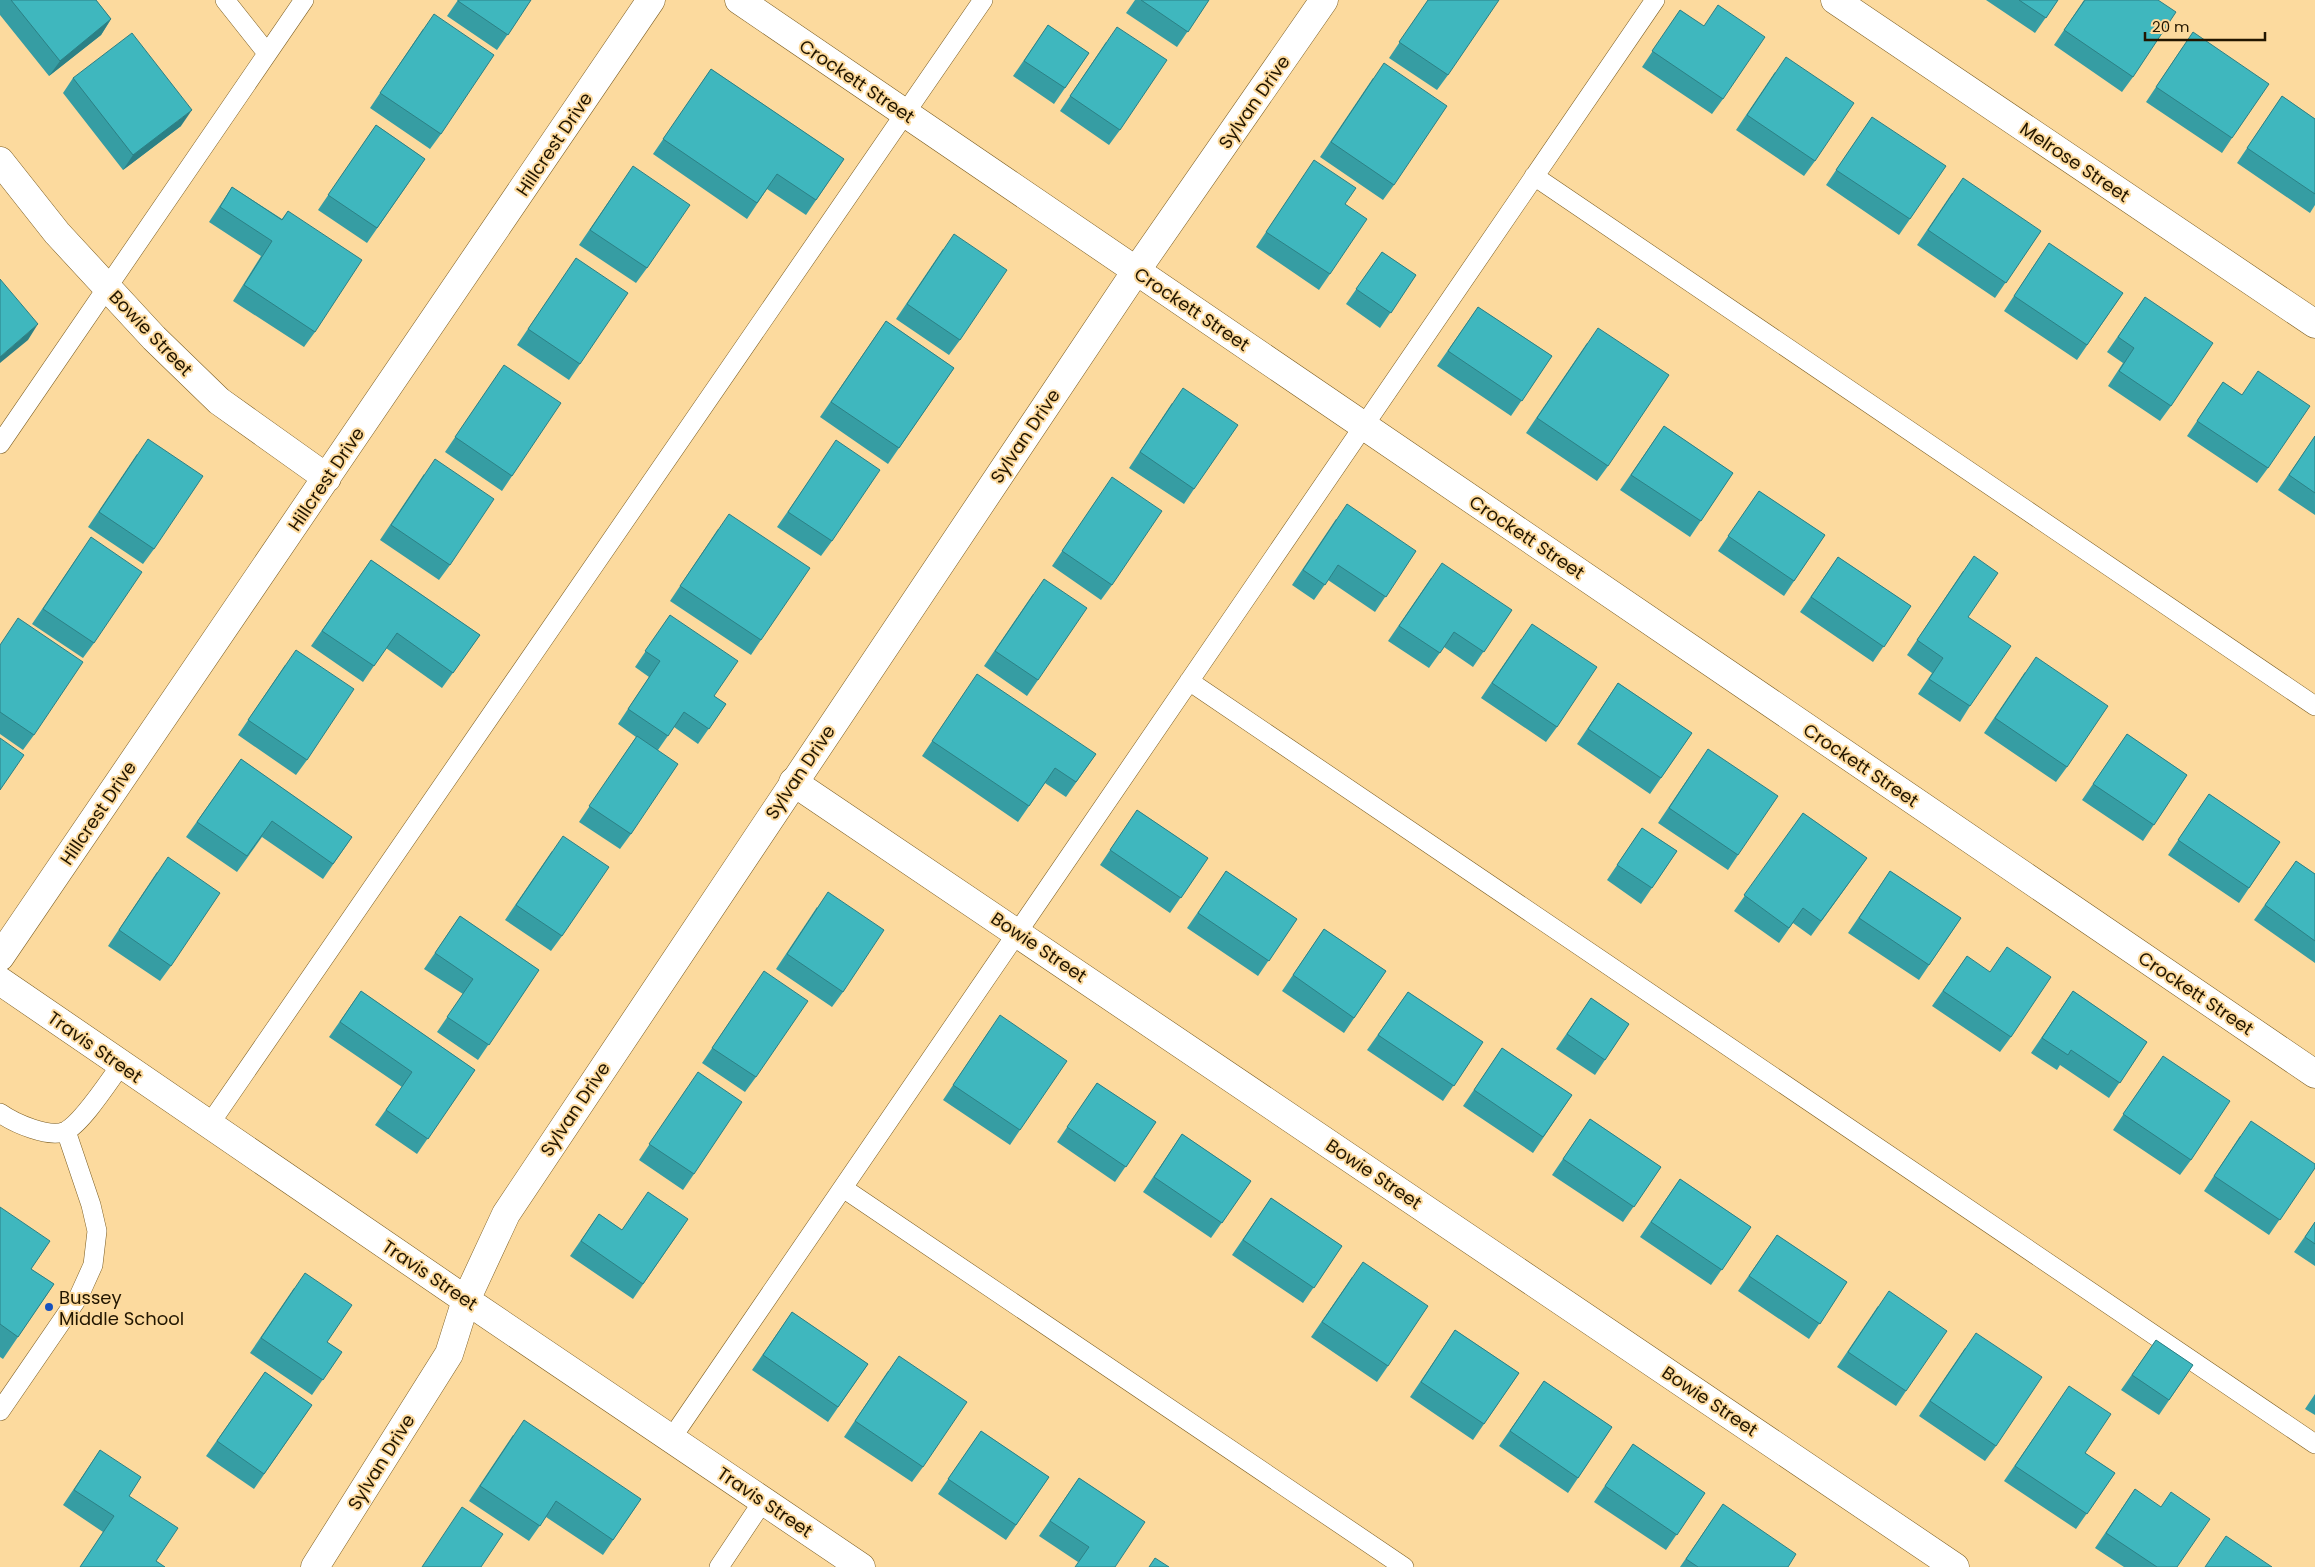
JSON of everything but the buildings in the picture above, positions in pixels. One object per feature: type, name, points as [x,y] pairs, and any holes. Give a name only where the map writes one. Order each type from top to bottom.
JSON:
[{"type":"street","name":"Hillcrest Drive","points":[[0,957],[651,0]]},
{"type":"street","name":"Crockett Street","points":[[739,0],[2315,1074]]},
{"type":"street","name":"Sylvan Drive","points":[[315,1567],[450,1354],[466,1300],[506,1214],[1136,271],[1324,0]]},
{"type":"street","name":"Melrose Street","points":[[1835,0],[2315,324]]},
{"type":"street","name":"Bowie Street","points":[[0,161],[57,233],[154,338],[219,400],[327,478]]},
{"type":"street","name":"Bowie Street","points":[[793,782],[1955,1567]]},
{"type":"street","name":"Travis Street","points":[[0,981],[466,1300],[861,1567]]},
{"type":"lane","points":[[225,0],[267,53]]},
{"type":"lane","points":[[0,444],[106,286],[304,0]]},
{"type":"lane","points":[[209,1125],[984,0]]},
{"type":"lane","points":[[671,1439],[1018,933],[1362,425],[1655,0]]},
{"type":"lane","points":[[1534,176],[2315,706]]},
{"type":"lane","points":[[1188,681],[2315,1444]]},
{"type":"lane","points":[[0,1113],[34,1130],[52,1133],[66,1131],[82,1117],[121,1065]]},
{"type":"lane","points":[[0,1410],[79,1296],[94,1265],[97,1231],[91,1205],[66,1131]]},
{"type":"lane","points":[[843,1188],[1404,1567]]},
{"type":"lane","points":[[719,1567],[763,1501]]},
{"type":"place","name":"Bussey Middle School","points":[[49,1307]]}]
